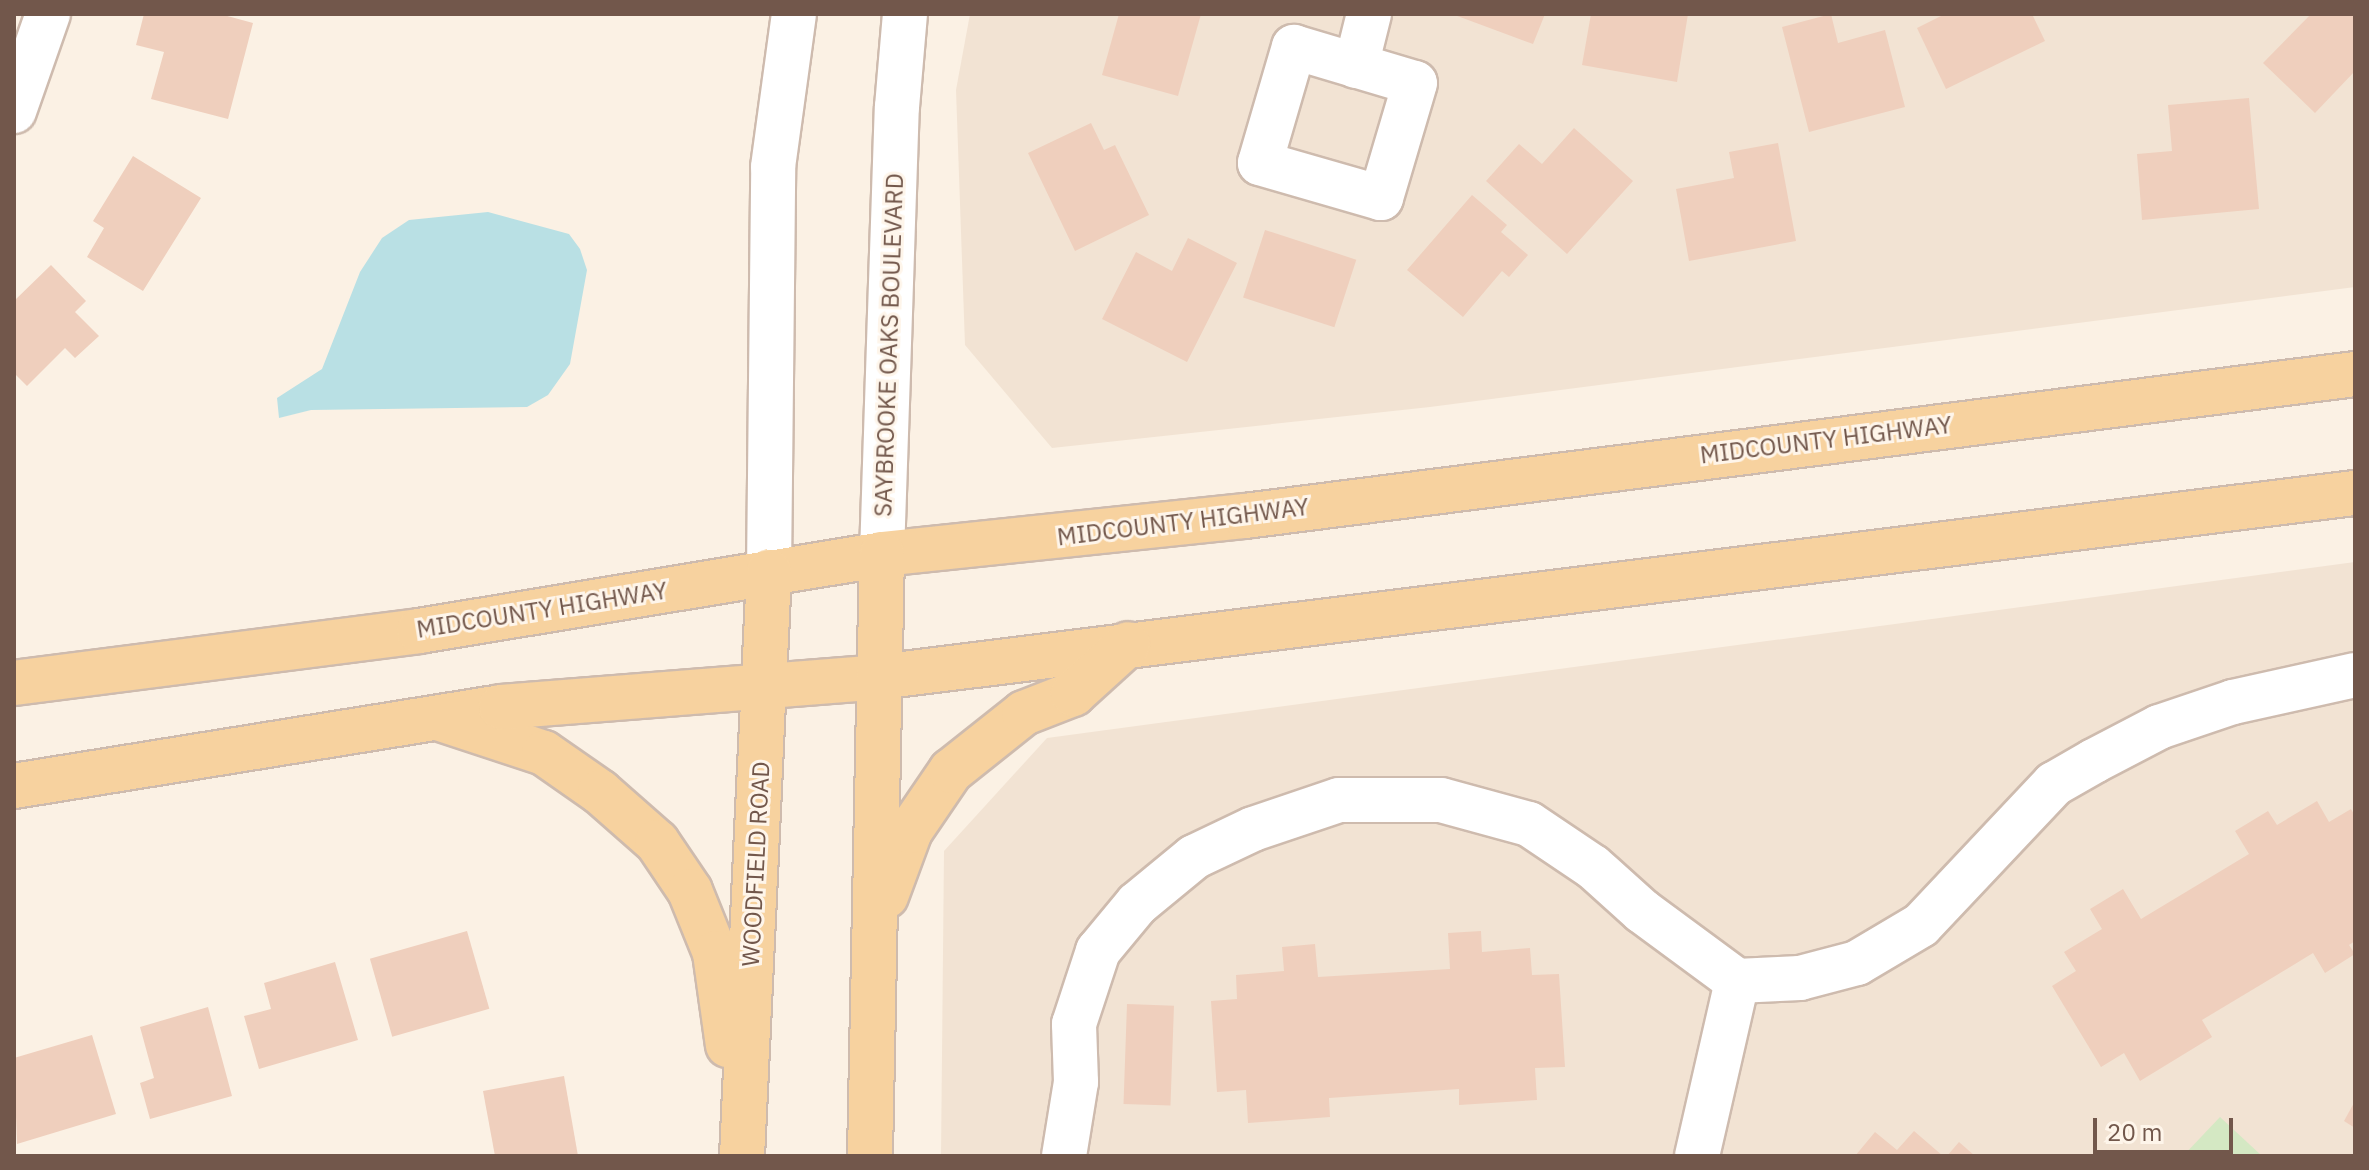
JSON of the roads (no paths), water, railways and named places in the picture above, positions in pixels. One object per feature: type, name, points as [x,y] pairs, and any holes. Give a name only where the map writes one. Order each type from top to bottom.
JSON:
[{"type":"main road","name":"MIDCOUNTY HIGHWAY","points":[[14,683],[419,631],[882,554],[1245,516],[2355,374]]},
{"type":"main road","points":[[14,786],[501,707],[879,677],[2355,493]]},
{"type":"main road","name":"SAYBROOKE OAKS BOULEVARD","points":[[879,677],[882,554]]},
{"type":"main road","name":"WOODFIELD ROAD","points":[[742,1150],[769,572]]},
{"type":"main road","points":[[874,928],[910,831],[951,771],[1024,713],[1073,694],[1128,644]]},
{"type":"main road","points":[[870,1156],[879,677]]},
{"type":"main road","points":[[435,717],[544,753],[600,792],[657,842],[690,891],[715,953],[742,1150]]},
{"type":"street","points":[[14,111],[48,14]]},
{"type":"street","points":[[769,572],[773,167],[794,14]]},
{"type":"street","name":"SAYBROOKE OAKS BOULEVARD","points":[[882,554],[897,107],[905,14]]},
{"type":"street","points":[[1356,66],[1369,14]]},
{"type":"street","points":[[1064,1156],[1076,1082],[1074,1024],[1098,951],[1137,904],[1194,857],[1253,829],[1339,800],[1441,800],[1529,824],[1593,867],[1642,911],[1737,981],[1800,978],[1857,963],[1889,947],[1921,925],[2054,784],[2159,727],[2233,702],[2355,675]]},
{"type":"street","points":[[1697,1156],[1737,981]]},
{"type":"water","points":[[488,212],[569,234],[580,249],[587,270],[570,364],[548,395],[527,407],[311,410],[279,418],[277,398],[322,369],[360,272],[382,238],[409,220]]}]
